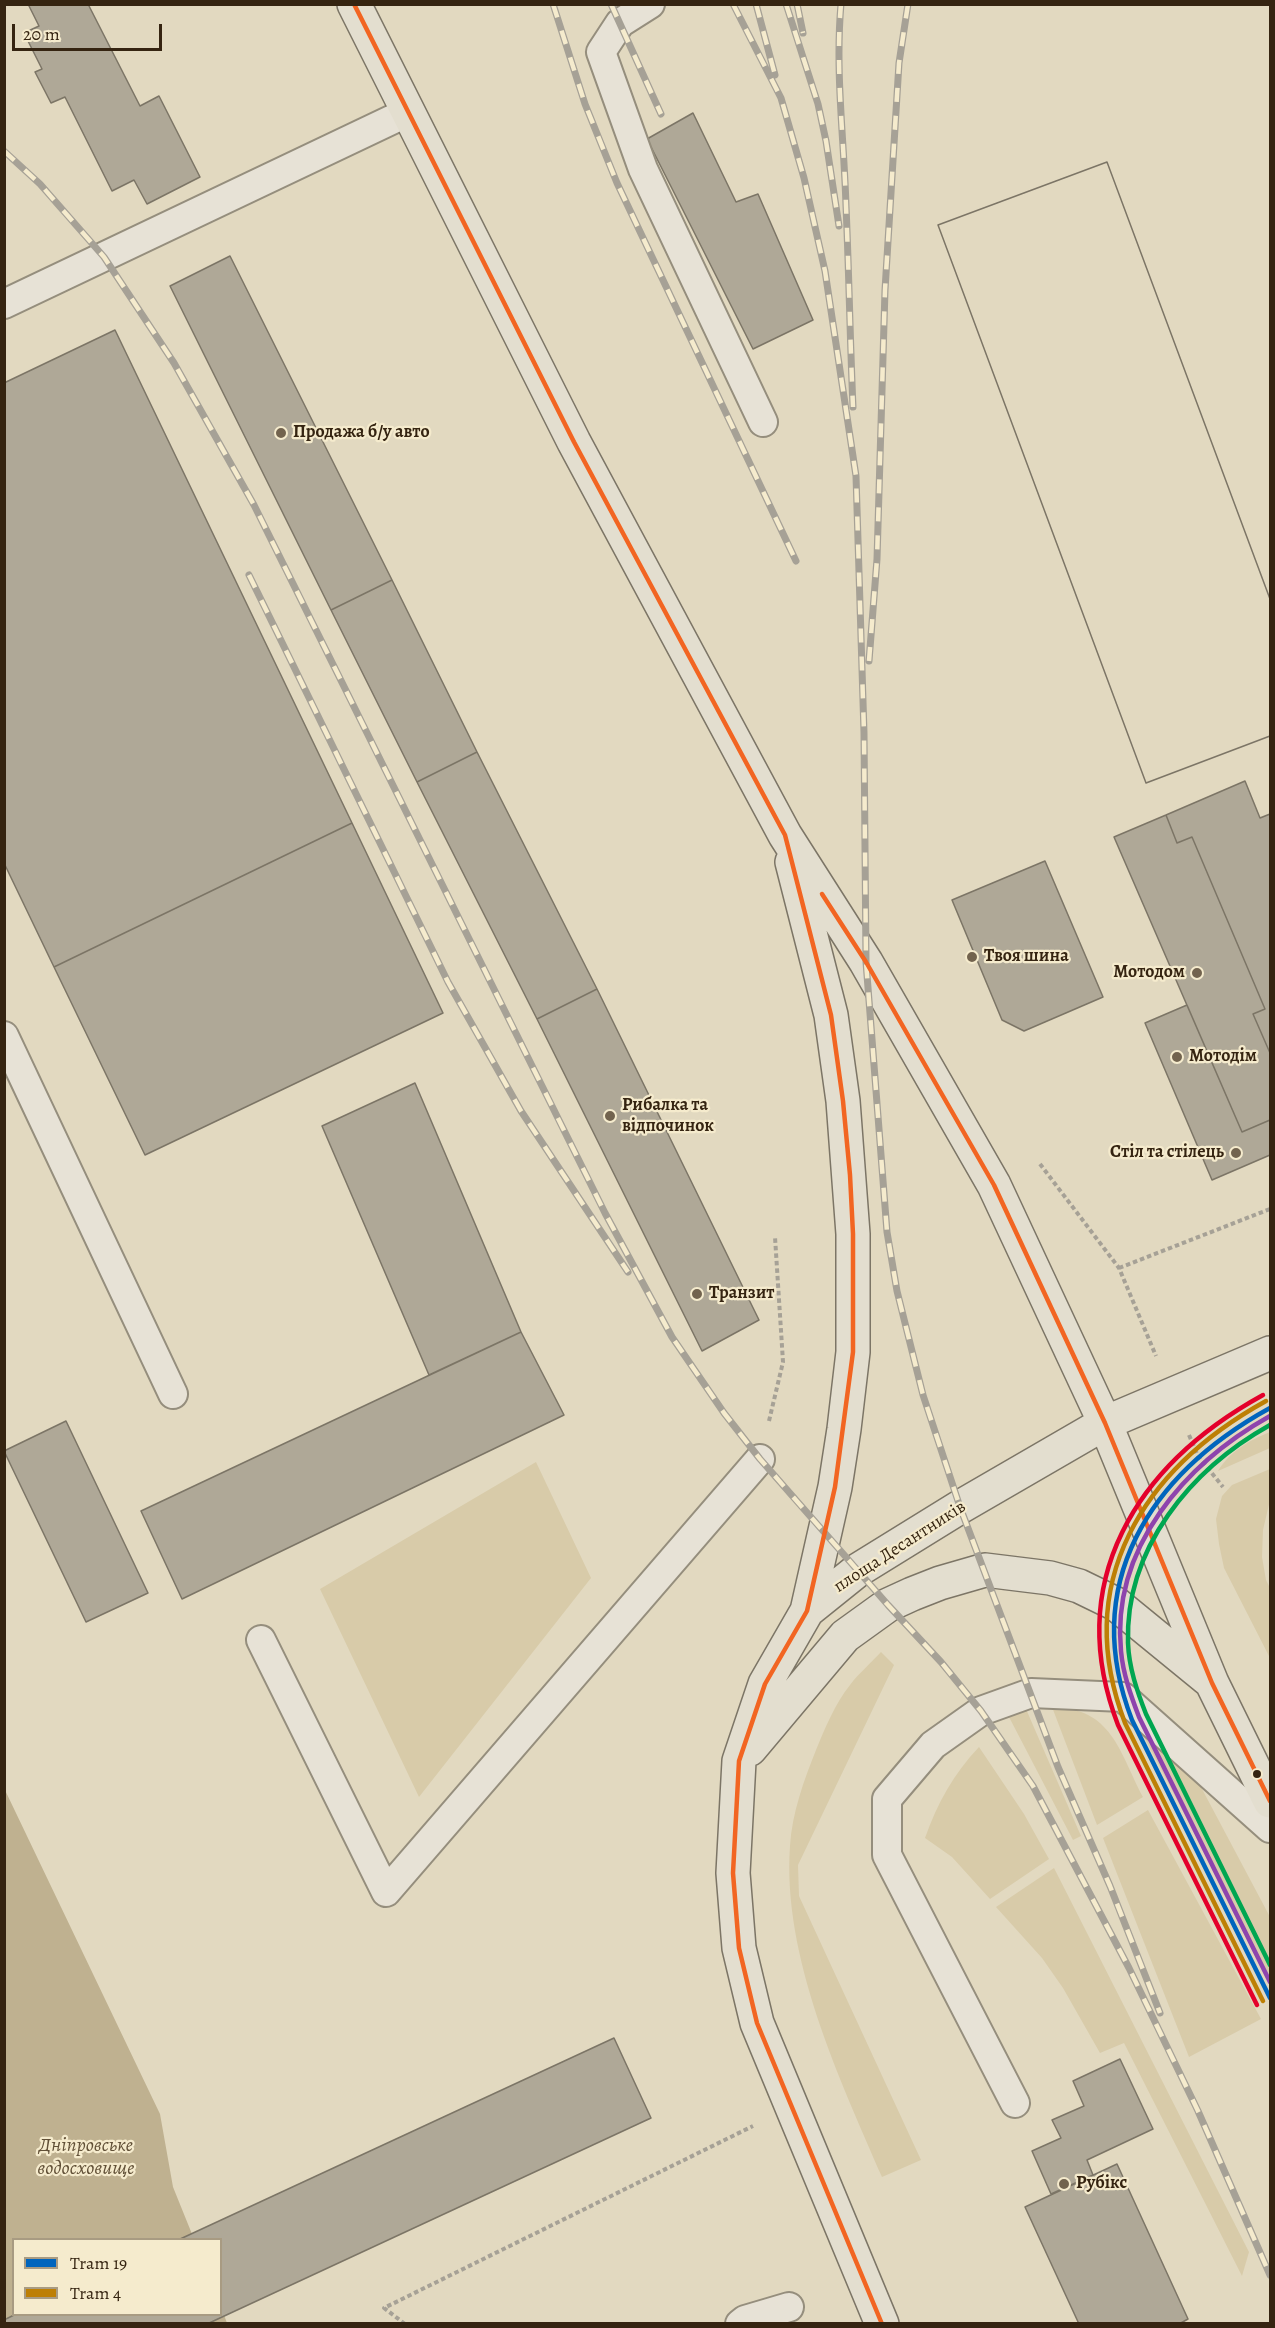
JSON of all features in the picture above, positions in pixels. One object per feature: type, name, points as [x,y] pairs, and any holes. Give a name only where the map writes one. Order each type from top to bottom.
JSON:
[{"type":"main road","points":[[354,4],[574,442],[785,835],[866,962],[994,1185],[1105,1423],[1212,1683],[1270,1801]]},
{"type":"main road","points":[[785,835],[831,1015],[843,1101],[853,1234],[853,1352],[844,1429],[835,1487],[807,1611]]},
{"type":"main road","name":"площа Десантників","points":[[882,2324],[757,2023],[739,1948],[734,1873],[739,1761],[765,1684],[807,1611],[858,1570],[960,1507],[1105,1423],[1270,1353]]},
{"type":"main road","points":[[739,1761],[845,1636],[888,1605],[940,1583],[984,1570],[1050,1578],[1079,1586],[1116,1604],[1212,1683]]},
{"type":"lane","points":[[650,4],[620,23],[601,52],[643,169],[763,422]]},
{"type":"lane","points":[[4,304],[408,112]]},
{"type":"lane","points":[[4,1036],[173,1394]]},
{"type":"lane","points":[[261,1640],[387,1892],[760,1459]]},
{"type":"lane","points":[[1016,2103],[887,1855],[887,1799],[933,1745],[981,1711],[1031,1694],[1123,1697],[1270,1828]]},
{"type":"lane","points":[[740,2324],[745,2320],[789,2307]]},
{"type":"path","points":[[1040,1164],[1119,1268],[1270,1209]]},
{"type":"path","points":[[760,1459],[783,1362],[775,1237]]},
{"type":"path","points":[[405,2324],[384,2308],[792,2106]]},
{"type":"shaded area","points":[[1270,1432],[1270,1448],[1218,1471],[1241,1447]]},
{"type":"shaded area","points":[[536,1462],[591,1578],[419,1797],[320,1589]]},
{"type":"shaded area","points":[[1270,1469],[1270,1500],[1263,1530],[1262,1557],[1266,1580],[1270,1588],[1270,1658],[1224,1568],[1216,1519],[1222,1496],[1232,1485]]},
{"type":"shaded area","points":[[881,1652],[894,1665],[798,1865],[799,1896],[921,2160],[882,2177],[848,2099],[817,2016],[804,1973],[795,1930],[790,1888],[790,1846],[793,1821],[812,1761],[840,1700]]},
{"type":"shaded area","points":[[1052,1707],[1072,1709],[1088,1715],[1101,1724],[1111,1735],[1143,1797],[1097,1825]]},
{"type":"shaded area","points":[[1026,1709],[1081,1836],[1073,1840],[1009,1717]]},
{"type":"shaded area","points":[[1141,1731],[1193,1772],[1270,1917],[1270,1978]]},
{"type":"shaded area","points":[[979,1747],[1024,1814],[1049,1859],[990,1899],[952,1857],[925,1838],[947,1789]]},
{"type":"shaded area","points":[[1148,1810],[1261,2019],[1189,2057],[1103,1838]]},
{"type":"shaded area","points":[[1054,1868],[1249,2252],[1242,2276],[1124,2043],[1100,2053],[1063,1988],[1042,1958],[996,1907]]},
{"type":"water","name":"Дніпровське водосховище","points":[[4,1788],[160,2114],[173,2187],[194,2238],[12,2238],[12,2316],[222,2316],[222,2310],[227,2323],[5,2323]]},
{"type":"building","points":[[28,4],[88,4],[140,106],[159,96],[200,177],[147,204],[134,180],[112,191],[65,97],[51,103],[35,72],[42,69],[24,33],[39,26]]},
{"type":"building","points":[[693,113],[736,202],[758,194],[813,320],[753,349],[647,139]]},
{"type":"building","points":[[1107,162],[1270,599],[1270,736],[1146,783],[938,225]]},
{"type":"building","points":[[1107,162],[1270,599],[1270,736],[1146,783],[938,225]]},
{"type":"building","name":"Продажа б/у авто","points":[[230,256],[392,580],[331,610],[170,286]]},
{"type":"building","points":[[115,330],[352,823],[54,967],[4,863],[4,383]]},
{"type":"building","points":[[392,580],[477,752],[417,782],[331,610]]},
{"type":"building","points":[[477,752],[597,989],[537,1019],[417,782]]},
{"type":"building","points":[[1245,781],[1260,818],[1270,814],[1270,1053],[1253,1014],[1265,1009],[1192,837],[1177,843],[1166,815]]},
{"type":"building","points":[[1166,815],[1177,843],[1192,837],[1265,1009],[1253,1014],[1270,1053],[1270,1120],[1242,1132],[1114,837]]},
{"type":"building","points":[[352,823],[443,1013],[145,1155],[54,967]]},
{"type":"building","points":[[1045,861],[1103,997],[1024,1031],[1002,1020],[952,900]]},
{"type":"building","points":[[597,989],[759,1320],[702,1351],[537,1019]]},
{"type":"building","points":[[1187,1005],[1242,1132],[1270,1120],[1270,1155],[1212,1180],[1145,1023]]},
{"type":"building","points":[[415,1083],[521,1332],[429,1375],[322,1126]]},
{"type":"building","points":[[521,1332],[564,1415],[182,1599],[141,1511]]},
{"type":"building","points":[[66,1421],[148,1593],[86,1622],[4,1451]]},
{"type":"building","points":[[614,2038],[651,2118],[207,2324],[4,2324],[4,2320],[12,2316],[222,2316],[222,2238],[182,2238]]},
{"type":"building","points":[[1120,2059],[1153,2129],[1087,2160],[1093,2175],[1051,2194],[1032,2151],[1061,2138],[1052,2120],[1084,2106],[1073,2081]]},
{"type":"building","points":[[1117,2164],[1188,2319],[1179,2324],[1079,2324],[1025,2207]]},
{"type":"railway","points":[[553,4],[585,104],[617,183],[796,561]]},
{"type":"railway","points":[[611,4],[661,114]]},
{"type":"railway","points":[[733,4],[781,98],[804,178],[825,271],[856,476],[864,733],[866,962],[887,1232],[897,1291],[923,1395],[960,1507],[1058,1767],[1110,1886],[1160,2013]]},
{"type":"railway","points":[[756,4],[775,75]]},
{"type":"railway","points":[[786,4],[818,104],[839,226]]},
{"type":"railway","points":[[797,4],[803,33]]},
{"type":"railway","points":[[841,4],[839,80],[853,407]]},
{"type":"railway","points":[[869,661],[877,559],[885,290],[899,63],[908,4]]},
{"type":"railway","points":[[4,151],[40,184],[104,257],[174,363],[254,505],[605,1213],[672,1337],[724,1413],[760,1459],[941,1662],[981,1711],[1033,1786],[1129,1968],[1198,2111],[1270,2275]]},
{"type":"railway","points":[[249,575],[448,982],[521,1111],[628,1272]]},
{"type":"tram line","name":"4","points":[[1263,2001],[1125,1723],[1111,1671],[1107,1623],[1113,1577],[1129,1535],[1153,1496],[1184,1460],[1222,1429],[1266,1401]]},
{"type":"tram line","name":"19","points":[[1270,1408],[1227,1435],[1190,1465],[1160,1500],[1136,1537],[1121,1578],[1114,1623],[1118,1670],[1132,1720],[1270,1998]]},
{"type":"transit line","points":[[354,4],[574,442],[785,835],[831,1015],[850,1175],[853,1234],[853,1352],[835,1487],[807,1611],[765,1684],[739,1761],[733,1873],[739,1948],[757,2023],[882,2324]]},
{"type":"transit line","points":[[822,894],[866,962],[994,1185],[1105,1423],[1212,1683],[1270,1801]]},
{"type":"transit line","points":[[1257,2005],[1118,1725],[1103,1672],[1100,1623],[1106,1576],[1122,1532],[1147,1492],[1179,1456],[1218,1423],[1263,1395]]},
{"type":"transit line","points":[[1270,1416],[1239,1435],[1210,1458],[1183,1484],[1160,1512],[1142,1543],[1128,1577],[1121,1613],[1122,1660],[1139,1717],[1270,1982]]},
{"type":"transit line","points":[[1270,1425],[1241,1443],[1214,1464],[1168,1515],[1151,1544],[1138,1575],[1130,1608],[1128,1643],[1134,1679],[1146,1714],[1270,1965]]},
{"type":"place","name":"Продажа б/у авто","points":[[281,433]]},
{"type":"place","name":"Твоя шина","points":[[972,957]]},
{"type":"place","name":"Мотодом","points":[[1197,973]]},
{"type":"place","name":"Мотодім","points":[[1177,1057]]},
{"type":"place","name":"Рибалка та відпочинок","points":[[610,1116]]},
{"type":"place","name":"Стіл та стілець","points":[[1236,1153]]},
{"type":"place","name":"Транзит","points":[[697,1294]]},
{"type":"place","name":"Рубікс","points":[[1064,2184]]}]
